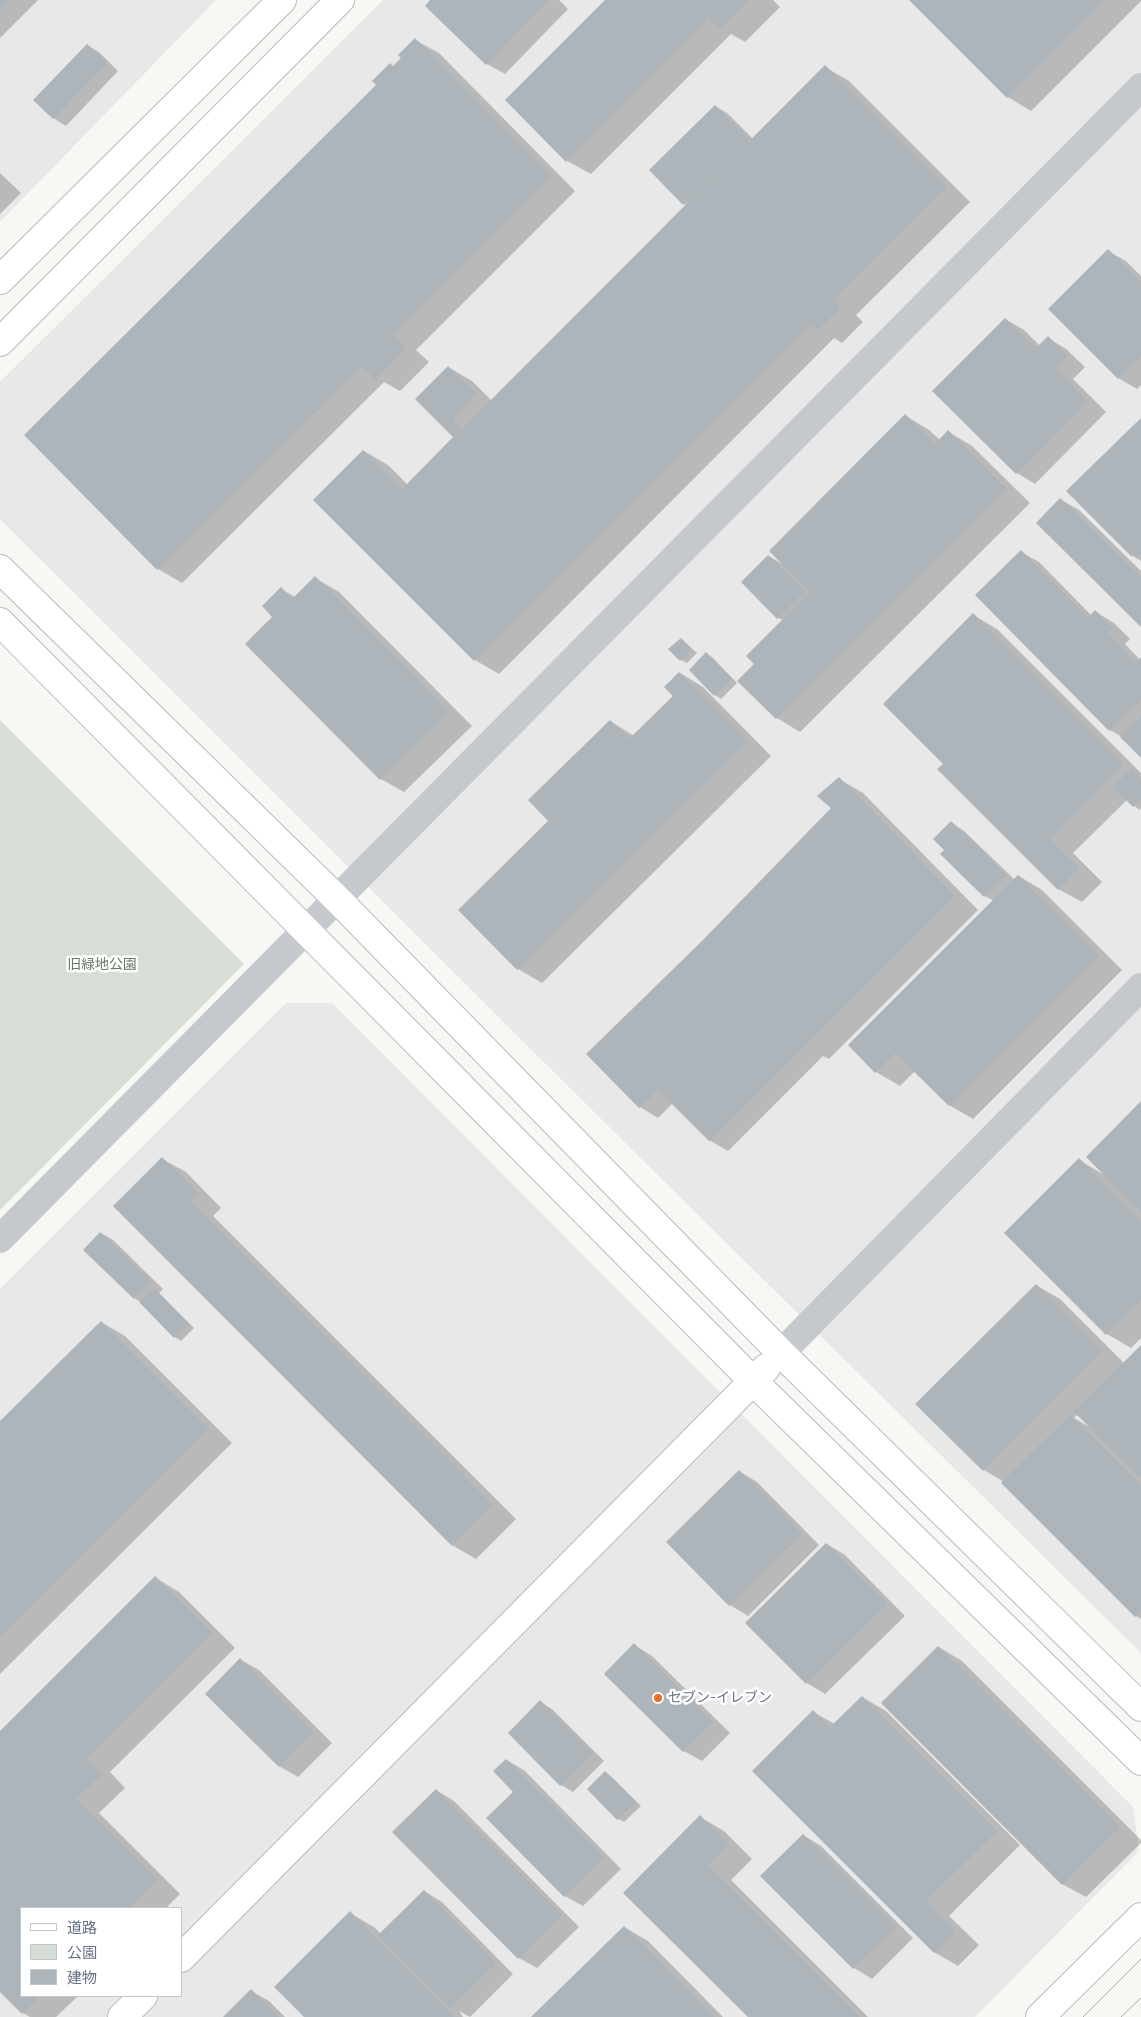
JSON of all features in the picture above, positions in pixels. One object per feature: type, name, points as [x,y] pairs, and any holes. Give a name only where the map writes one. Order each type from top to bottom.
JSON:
[{"type":"street","points":[[0,280],[282,0]]},
{"type":"street","points":[[0,342],[340,0]]},
{"type":"street","points":[[0,1240],[1141,87]]},
{"type":"street","points":[[0,569],[338,900],[781,1353],[1141,1707]]},
{"type":"street","points":[[0,622],[753,1381],[1141,1761]]},
{"type":"street","points":[[182,1957],[781,1353],[1141,986]]},
{"type":"street","points":[[1040,2017],[1141,1917]]},
{"type":"street","points":[[122,2017],[143,1997]]},
{"type":"shaded area","points":[[0,0],[216,0],[0,222]]},
{"type":"shaded area","points":[[383,0],[1141,0],[1141,1653],[576,1094],[0,519],[0,382]]},
{"type":"shaded area","points":[[286,1003],[332,1003],[1133,1807],[1139,1851],[975,2017],[0,2017],[0,1289]]},
{"type":"green space","name":"旧緑地公園","points":[[0,720],[244,964],[0,1210]]},
{"type":"building","points":[[0,0],[9,0],[0,9]]},
{"type":"building","points":[[430,0],[549,0],[486,65],[425,6]]},
{"type":"building","points":[[605,0],[750,0],[720,29],[709,18],[566,162],[505,100]]},
{"type":"building","points":[[909,0],[1105,0],[1007,98]]},
{"type":"building","points":[[415,38],[552,176],[393,335],[406,348],[375,379],[362,366],[157,570],[24,435],[376,85],[372,81],[390,63],[393,66],[401,58],[398,55]]},
{"type":"building","points":[[87,44],[107,63],[53,119],[33,100]]},
{"type":"building","points":[[825,65],[947,187],[833,301],[840,308],[818,330],[811,324],[474,661],[313,500],[363,450],[402,489],[453,437],[415,399],[448,366],[476,394],[452,419],[462,429]]},
{"type":"building","points":[[715,105],[749,140],[683,205],[649,170]]},
{"type":"building","points":[[1108,249],[1141,282],[1141,356],[1118,379],[1048,309]]},
{"type":"building","points":[[1005,318],[1036,348],[1048,336],[1068,356],[1056,368],[1088,401],[1016,474],[932,391]]},
{"type":"building","points":[[905,414],[935,444],[948,430],[1007,489],[776,719],[737,681],[754,664],[746,656],[810,592],[769,551]]},
{"type":"building","points":[[1141,418],[1141,555],[1131,556],[1066,491]]},
{"type":"building","points":[[1060,498],[1141,577],[1141,627],[1036,523]]},
{"type":"building","points":[[1021,550],[1088,618],[1095,610],[1113,628],[1107,633],[1136,663],[1141,657],[1141,700],[1109,731],[975,595]]},
{"type":"building","points":[[768,555],[805,591],[777,619],[741,582]]},
{"type":"building","points":[[315,576],[449,712],[380,780],[245,644],[272,617],[262,606],[281,587],[292,599]]},
{"type":"building","points":[[973,613],[1124,765],[1050,839],[1079,868],[1058,890],[937,769],[943,764],[883,704]]},
{"type":"building","points":[[681,638],[692,649],[680,661],[668,649]]},
{"type":"building","points":[[706,652],[732,679],[714,696],[689,670]]},
{"type":"building","points":[[679,672],[748,741],[517,970],[458,910],[548,821],[528,800],[610,720],[629,739],[673,696],[664,687]]},
{"type":"building","points":[[1141,716],[1141,758],[1120,737]]},
{"type":"building","points":[[1131,769],[1141,779],[1141,799],[1133,807],[1113,787]]},
{"type":"building","points":[[839,777],[955,896],[709,1141],[658,1090],[639,1108],[586,1054],[701,942],[831,808],[817,796]]},
{"type":"building","points":[[951,821],[1006,875],[984,897],[940,854],[944,850],[933,839]]},
{"type":"building","points":[[1018,875],[1099,956],[949,1106],[895,1053],[875,1073],[848,1045]]},
{"type":"building","points":[[1141,1101],[1141,1212],[1086,1157]]},
{"type":"building","points":[[162,1157],[198,1193],[190,1201],[493,1505],[452,1546],[113,1206]]},
{"type":"building","points":[[1079,1158],[1141,1221],[1141,1300],[1106,1335],[1004,1233]]},
{"type":"building","points":[[100,1232],[151,1282],[134,1299],[83,1250]]},
{"type":"building","points":[[1036,1284],[1103,1351],[983,1471],[915,1404]]},
{"type":"building","points":[[154,1288],[189,1324],[174,1338],[139,1302]]},
{"type":"building","points":[[101,1321],[209,1429],[0,1637],[0,1421]]},
{"type":"building","points":[[1141,1345],[1141,1476],[1140,1477],[1074,1412]]},
{"type":"building","points":[[1070,1415],[1141,1485],[1141,1611],[1135,1617],[1001,1483]]},
{"type":"building","points":[[739,1470],[802,1534],[729,1606],[666,1542]]},
{"type":"building","points":[[826,1543],[887,1604],[806,1684],[745,1623]]},
{"type":"building","points":[[155,1576],[212,1633],[87,1758],[102,1774],[76,1799],[157,1880],[130,1907],[20,1907],[20,1997],[39,1997],[22,2014],[0,1992],[0,1731]]},
{"type":"building","name":"セブン-イレブン","points":[[634,1643],[713,1722],[683,1752],[604,1674]]},
{"type":"building","points":[[938,1646],[1120,1827],[1062,1885],[881,1703]]},
{"type":"building","points":[[240,1658],[314,1732],[279,1767],[205,1694]]},
{"type":"building","points":[[862,1696],[997,1831],[926,1901],[956,1931],[934,1953],[752,1771],[813,1710],[830,1727]]},
{"type":"building","points":[[540,1700],[593,1753],[560,1786],[508,1733]]},
{"type":"building","points":[[506,1759],[604,1857],[564,1897],[486,1818],[513,1792],[493,1771]]},
{"type":"building","points":[[605,1771],[636,1802],[617,1820],[587,1789]]},
{"type":"building","points":[[436,1789],[562,1915],[518,1959],[392,1832]]},
{"type":"building","points":[[700,1815],[729,1845],[708,1866],[859,2017],[748,2017],[623,1893]]},
{"type":"building","points":[[803,1834],[896,1927],[853,1969],[760,1876]]},
{"type":"building","points":[[424,1890],[496,1963],[450,2008],[378,1935]]},
{"type":"building","points":[[350,1911],[454,2017],[304,2017],[274,1987]]},
{"type":"building","points":[[624,1926],[714,2017],[531,2017]]},
{"type":"building","points":[[251,1989],[279,2017],[223,2017]]},
{"type":"tram line","points":[[1083,2017],[1141,1959]]},
{"type":"tram line","points":[[1121,2017],[1141,1998]]},
{"type":"place","name":"セブン-イレブン","points":[[658,1698]]}]
